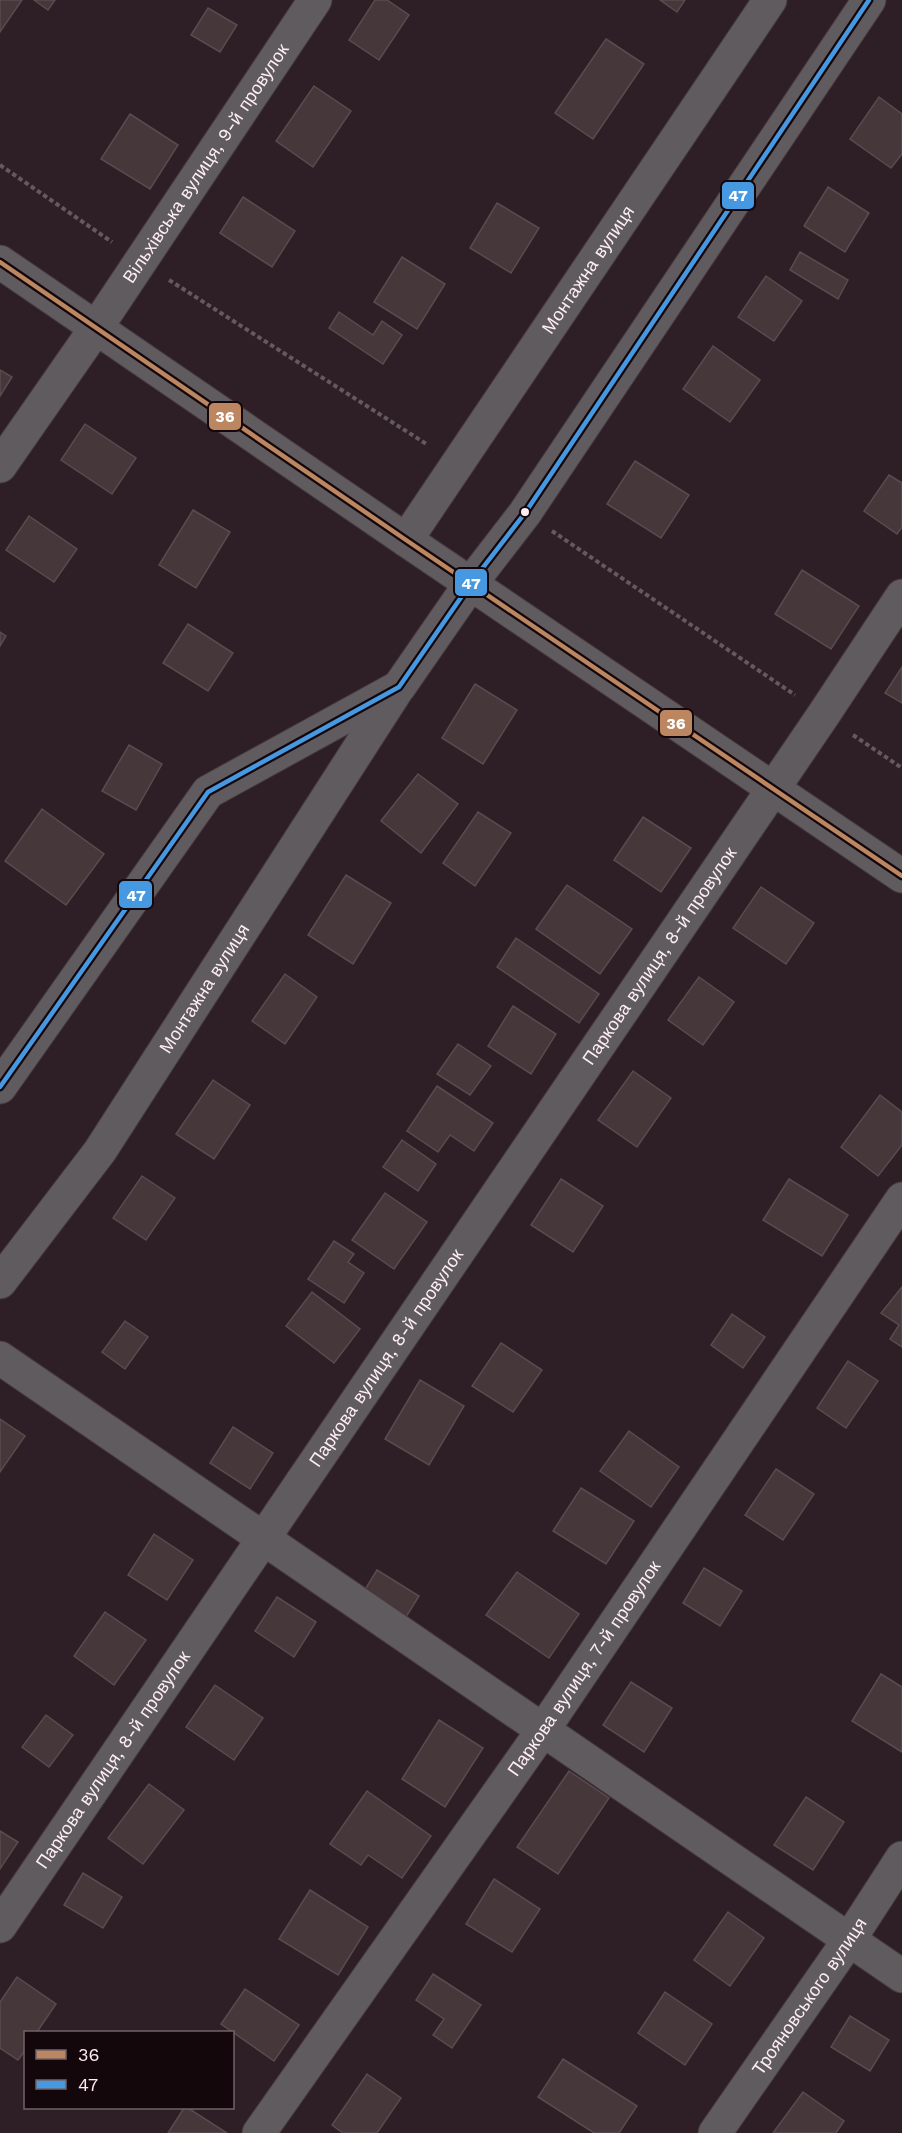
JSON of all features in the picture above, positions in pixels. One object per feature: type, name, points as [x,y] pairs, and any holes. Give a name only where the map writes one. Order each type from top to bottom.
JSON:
[{"type":"street","name":"Вільхівська вулиця, 9-й провулок","points":[[0,466],[315,0]]},
{"type":"street","name":"Монтажна вулиця","points":[[406,540],[771,0]]},
{"type":"street","name":"Монтажна вулиця","points":[[0,1282],[100,1150],[399,687],[471,583],[525,513],[869,0]]},
{"type":"street","points":[[0,262],[902,876]]},
{"type":"street","name":"Паркова вулиця, 8-й провулок","points":[[0,1926],[902,596]]},
{"type":"street","name":"Монтажна вулиця","points":[[0,1087],[208,792],[399,687]]},
{"type":"street","name":"Паркова вулиця, 7-й провулок","points":[[259,2133],[543,1730],[902,1199]]},
{"type":"street","points":[[0,1358],[902,1976]]},
{"type":"street","name":"Трояновського вулиця","points":[[715,2133],[849,1940],[902,1858]]},
{"type":"building","points":[[0,0],[22,0],[0,32]]},
{"type":"building","points":[[34,0],[55,0],[48,10]]},
{"type":"building","points":[[375,0],[387,0],[409,15],[379,60],[349,40]]},
{"type":"building","points":[[660,0],[685,0],[677,12]]},
{"type":"building","points":[[208,8],[237,25],[220,52],[191,35]]},
{"type":"building","points":[[606,39],[644,64],[593,139],[555,113]]},
{"type":"building","points":[[314,86],[351,111],[313,167],[276,141]]},
{"type":"building","points":[[879,97],[902,114],[902,154],[891,168],[850,139]]},
{"type":"building","points":[[130,114],[178,145],[150,189],[101,159]]},
{"type":"building","points":[[828,187],[869,213],[845,252],[804,226]]},
{"type":"building","points":[[243,197],[295,231],[272,267],[220,233]]},
{"type":"building","points":[[497,203],[539,228],[511,273],[470,248]]},
{"type":"building","points":[[800,252],[848,280],[838,299],[790,270]]},
{"type":"building","points":[[402,257],[445,284],[417,329],[374,302]]},
{"type":"building","points":[[766,276],[802,301],[774,341],[738,317]]},
{"type":"building","points":[[339,312],[373,335],[382,321],[402,335],[383,364],[329,328]]},
{"type":"building","points":[[713,346],[760,380],[730,422],[683,389]]},
{"type":"building","points":[[0,370],[12,377],[0,396]]},
{"type":"building","points":[[85,424],[136,458],[112,494],[61,460]]},
{"type":"building","points":[[635,461],[689,495],[661,538],[607,504]]},
{"type":"building","points":[[889,475],[902,483],[902,527],[897,534],[864,511]]},
{"type":"building","points":[[193,510],[230,532],[196,588],[159,565]]},
{"type":"building","points":[[29,516],[77,549],[54,582],[6,550]]},
{"type":"building","points":[[802,570],[859,606],[831,649],[775,614]]},
{"type":"building","points":[[188,624],[233,653],[208,691],[163,663]]},
{"type":"building","points":[[0,632],[6,636],[0,646]]},
{"type":"building","points":[[902,667],[902,703],[885,693]]},
{"type":"building","points":[[475,684],[517,710],[483,764],[442,738]]},
{"type":"building","points":[[129,745],[162,764],[136,810],[102,791]]},
{"type":"building","points":[[418,774],[458,804],[421,853],[381,821]]},
{"type":"building","points":[[42,809],[104,854],[66,905],[5,861]]},
{"type":"building","points":[[478,812],[511,833],[475,886],[443,863]]},
{"type":"building","points":[[643,817],[691,848],[661,892],[614,860]]},
{"type":"building","points":[[346,875],[391,903],[353,964],[308,935]]},
{"type":"building","points":[[567,885],[632,929],[600,974],[536,929]]},
{"type":"building","points":[[761,887],[814,923],[786,964],[733,928]]},
{"type":"building","points":[[516,938],[599,994],[579,1023],[497,967]]},
{"type":"building","points":[[285,974],[317,997],[285,1044],[252,1021]]},
{"type":"building","points":[[699,977],[734,1002],[703,1045],[668,1020]]},
{"type":"building","points":[[513,1006],[556,1034],[531,1074],[488,1046]]},
{"type":"building","points":[[458,1044],[491,1066],[470,1095],[437,1074]]},
{"type":"building","points":[[633,1071],[671,1098],[637,1147],[598,1120]]},
{"type":"building","points":[[213,1080],[250,1105],[214,1159],[176,1134]]},
{"type":"building","points":[[437,1086],[493,1123],[474,1151],[450,1135],[438,1152],[407,1131]]},
{"type":"building","points":[[880,1095],[902,1112],[902,1145],[878,1176],[841,1147]]},
{"type":"building","points":[[402,1140],[436,1164],[418,1191],[383,1167]]},
{"type":"building","points":[[142,1176],[175,1198],[146,1240],[113,1218]]},
{"type":"building","points":[[561,1179],[603,1206],[573,1252],[531,1225]]},
{"type":"building","points":[[789,1179],[848,1215],[822,1256],[763,1220]]},
{"type":"building","points":[[385,1193],[427,1222],[394,1269],[352,1240]]},
{"type":"building","points":[[334,1241],[354,1254],[348,1262],[364,1273],[344,1303],[308,1279]]},
{"type":"building","points":[[902,1287],[902,1347],[890,1339],[899,1325],[881,1313]]},
{"type":"building","points":[[312,1292],[360,1329],[334,1363],[286,1326]]},
{"type":"building","points":[[732,1314],[765,1337],[743,1368],[711,1345]]},
{"type":"building","points":[[125,1321],[148,1337],[125,1369],[102,1352]]},
{"type":"building","points":[[501,1343],[542,1370],[513,1412],[472,1386]]},
{"type":"building","points":[[848,1361],[878,1381],[846,1428],[817,1408]]},
{"type":"building","points":[[420,1380],[464,1406],[429,1465],[385,1439]]},
{"type":"building","points":[[0,1419],[25,1436],[0,1472]]},
{"type":"building","points":[[233,1427],[273,1453],[250,1489],[210,1463]]},
{"type":"building","points":[[629,1431],[679,1467],[651,1507],[600,1471]]},
{"type":"building","points":[[776,1469],[814,1494],[783,1540],[745,1515]]},
{"type":"building","points":[[581,1488],[634,1521],[606,1564],[553,1531]]},
{"type":"building","points":[[154,1534],[193,1560],[167,1600],[128,1575]]},
{"type":"building","points":[[704,1568],[742,1591],[720,1626],[683,1603]]},
{"type":"building","points":[[377,1570],[419,1596],[406,1617],[364,1591]]},
{"type":"building","points":[[517,1572],[579,1614],[549,1658],[486,1615]]},
{"type":"building","points":[[277,1597],[316,1622],[294,1657],[255,1631]]},
{"type":"building","points":[[105,1612],[146,1640],[114,1685],[74,1656]]},
{"type":"building","points":[[881,1674],[902,1687],[902,1752],[852,1721]]},
{"type":"building","points":[[631,1682],[672,1708],[644,1752],[603,1725]]},
{"type":"building","points":[[215,1685],[263,1718],[234,1760],[186,1727]]},
{"type":"building","points":[[46,1715],[73,1735],[49,1767],[22,1747]]},
{"type":"building","points":[[439,1720],[483,1748],[445,1807],[402,1779]]},
{"type":"building","points":[[569,1771],[609,1798],[558,1874],[517,1847]]},
{"type":"building","points":[[149,1784],[184,1810],[143,1864],[108,1838]]},
{"type":"building","points":[[367,1791],[431,1836],[402,1878],[368,1855],[361,1865],[330,1844]]},
{"type":"building","points":[[806,1797],[844,1822],[813,1870],[774,1845]]},
{"type":"building","points":[[0,1831],[18,1842],[0,1869]]},
{"type":"building","points":[[83,1873],[122,1897],[103,1928],[64,1905]]},
{"type":"building","points":[[494,1879],[540,1909],[512,1952],[466,1924]]},
{"type":"building","points":[[310,1890],[368,1927],[338,1975],[279,1939]]},
{"type":"building","points":[[728,1912],[764,1938],[730,1986],[694,1960]]},
{"type":"building","points":[[433,1974],[481,2005],[452,2048],[433,2035],[444,2019],[416,2000]]},
{"type":"building","points":[[17,1977],[56,2004],[38,2031],[24,2031],[24,2052],[18,2060],[0,2048],[0,2002]]},
{"type":"building","points":[[245,1989],[299,2025],[274,2061],[221,2024]]},
{"type":"building","points":[[665,1992],[712,2024],[685,2065],[638,2033]]},
{"type":"building","points":[[850,2016],[889,2040],[870,2071],[831,2047]]},
{"type":"building","points":[[563,2059],[637,2106],[619,2133],[594,2133],[538,2097]]},
{"type":"building","points":[[367,2074],[401,2098],[377,2133],[343,2133],[332,2125]]},
{"type":"building","points":[[803,2092],[844,2121],[836,2133],[773,2133]]},
{"type":"building","points":[[183,2109],[190,2109],[227,2133],[168,2133]]},
{"type":"transit line","name":"47","points":[[0,1087],[208,792],[399,687],[471,583],[525,513],[869,0]]},
{"type":"transit line","name":"36","points":[[0,262],[902,876]]}]
